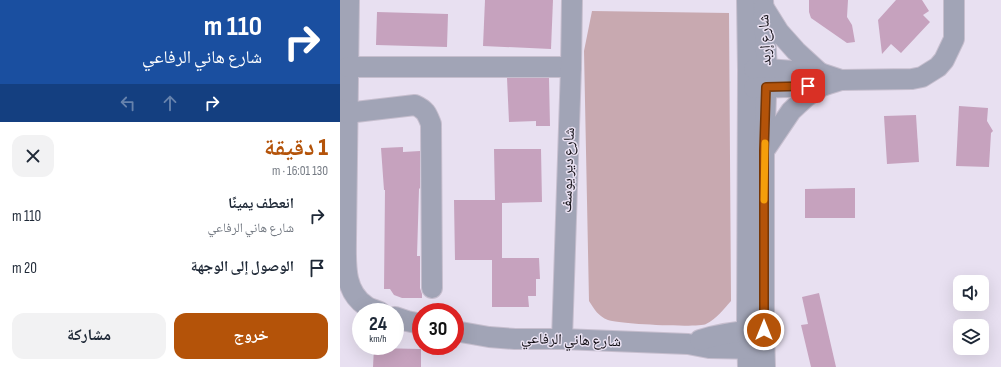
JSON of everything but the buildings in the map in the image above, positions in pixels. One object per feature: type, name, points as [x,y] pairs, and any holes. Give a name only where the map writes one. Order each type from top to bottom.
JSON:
[{"type":"street","points":[[348,0],[343,111],[346,260],[350,289],[356,298],[362,303]]},
{"type":"street","name":"شارع دير يوسف","points":[[562,340],[572,0]]},
{"type":"street","points":[[757,79],[841,80],[912,79],[922,77],[932,71],[944,60],[954,39],[954,0]]},
{"type":"street","points":[[758,2],[779,32],[821,80]]},
{"type":"street","name":"شارع إربد","points":[[756,349],[758,2]]},
{"type":"street","points":[[346,58],[571,67]]},
{"type":"street","name":"شارع إربد","points":[[756,349],[764,151],[757,79]]},
{"type":"street","points":[[764,151],[791,111],[821,80]]},
{"type":"street","points":[[343,111],[415,105],[422,108],[427,114],[431,124],[432,288]]},
{"type":"street","name":"شارع هاني الرفاعي","points":[[464,333],[489,337],[515,339],[688,344],[709,337],[756,349]]},
{"type":"shaded area","points":[[592,11],[729,13],[731,301],[716,317],[706,324],[675,326],[608,320],[597,312],[589,301],[584,51]]},
{"type":"slow traffic","points":[[764,200],[765,143]]},
{"type":"route","points":[[764,330],[764,151],[766,87],[808,86]]}]
